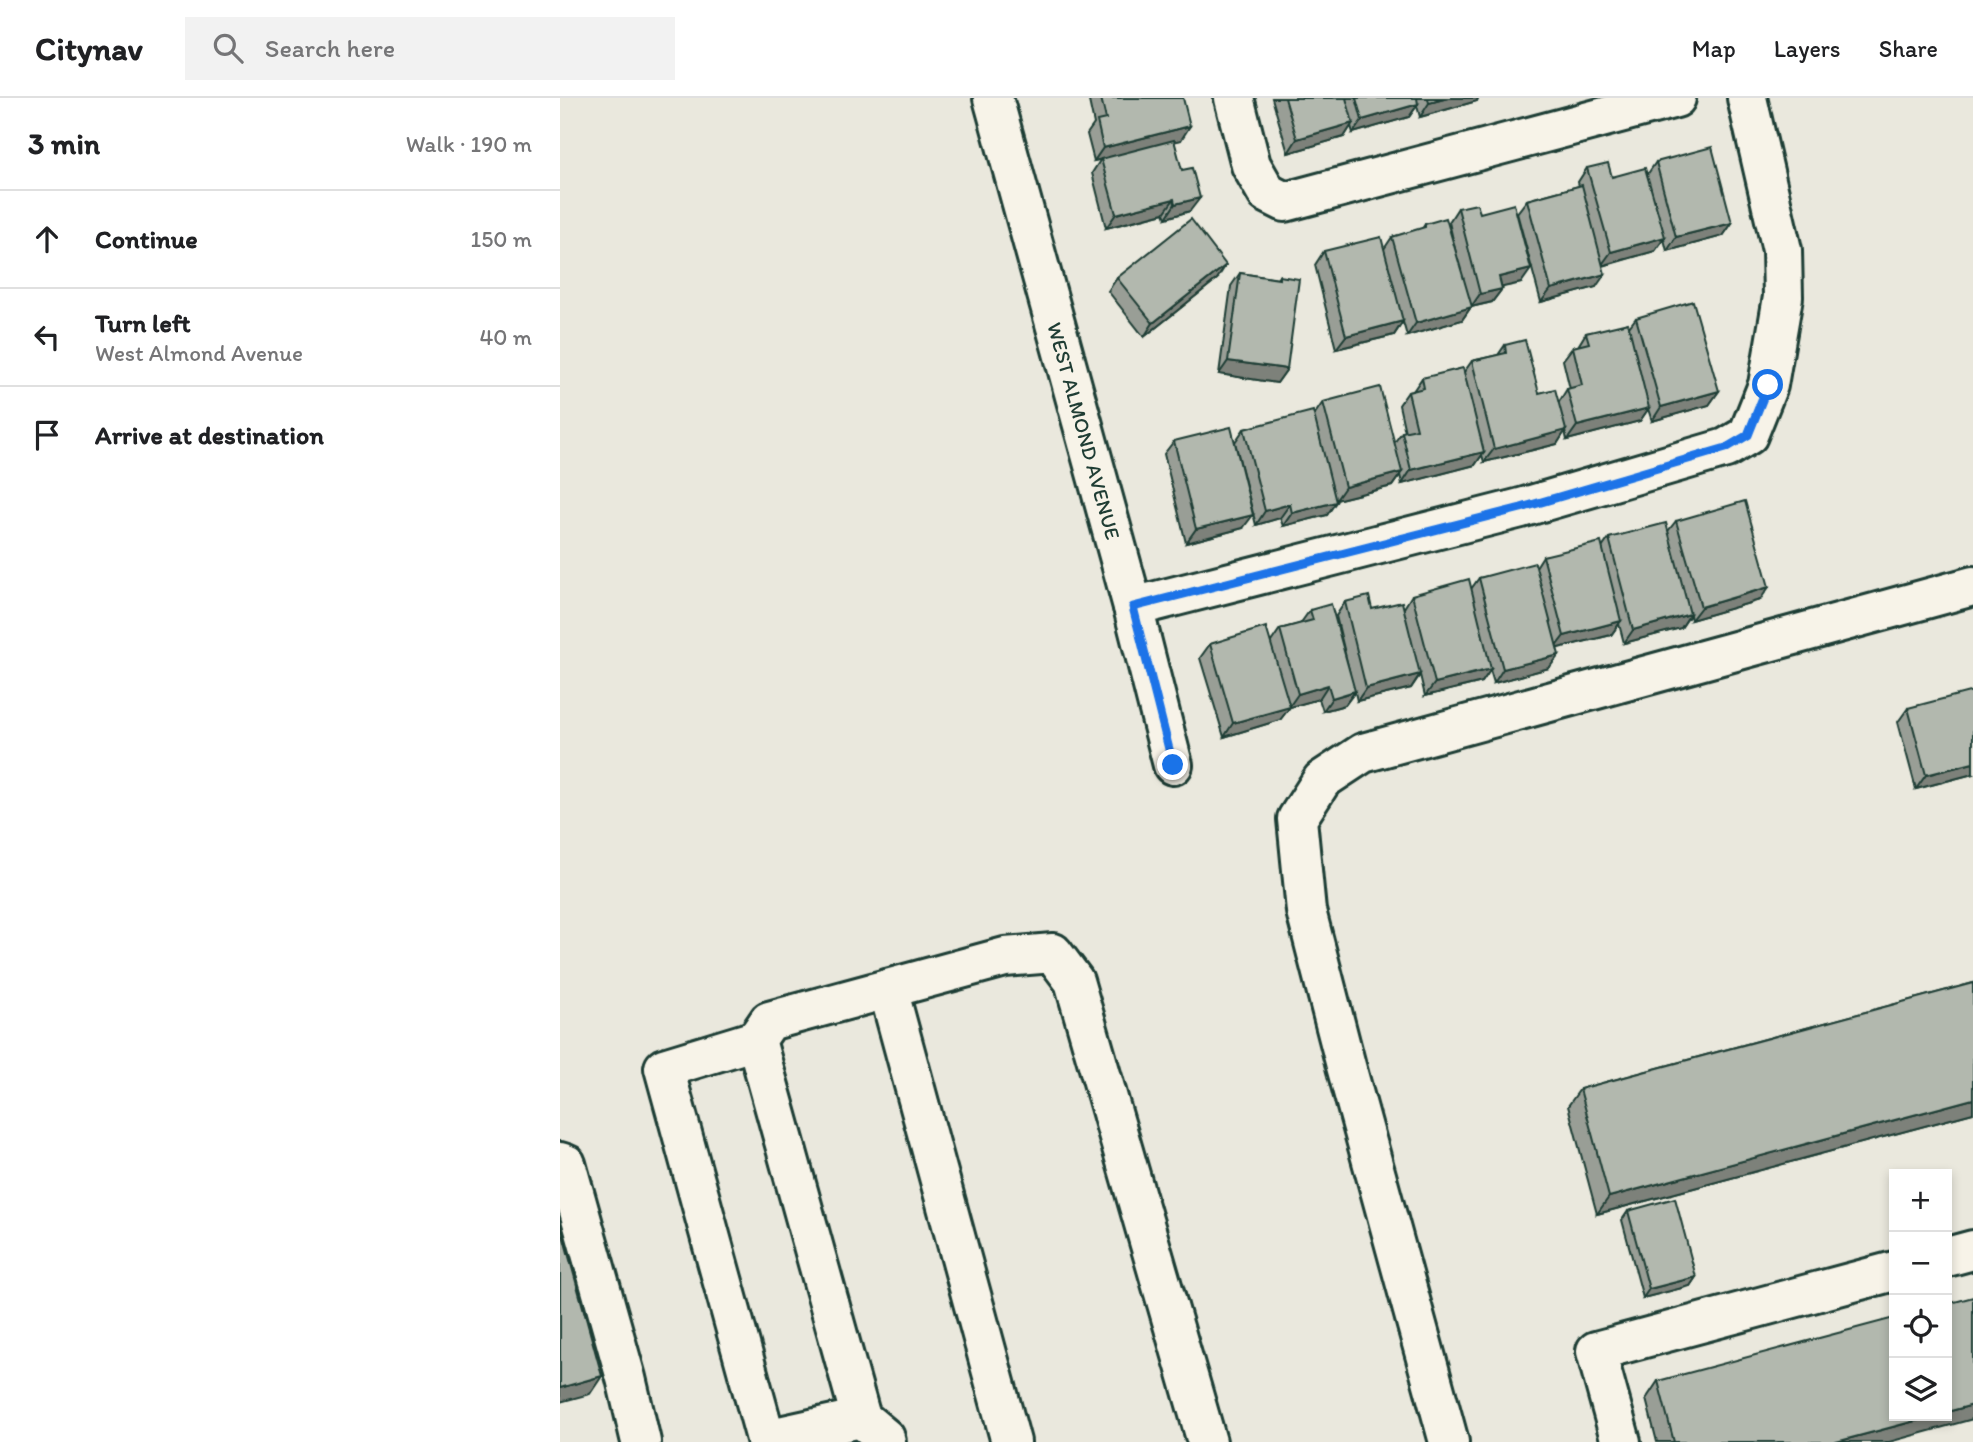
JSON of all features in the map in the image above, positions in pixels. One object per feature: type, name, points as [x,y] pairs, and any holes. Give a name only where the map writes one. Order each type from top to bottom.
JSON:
[{"type":"street","name":"WEST ALMOND AVENUE","points":[[993,98],[1133,607],[1173,765]]},
{"type":"street","points":[[1234,98],[1251,165],[1267,193],[1285,202],[1676,98]]},
{"type":"street","points":[[1133,607],[1521,508],[1726,448],[1748,435],[1768,385],[1783,297],[1782,250],[1747,98]]},
{"type":"street","points":[[1449,1442],[1306,911],[1297,819],[1322,780],[1363,753],[1973,586]]},
{"type":"street","points":[[756,1041],[874,1430],[766,1439],[664,1068],[756,1041],[769,1021],[1005,957],[1053,953],[1074,981],[1207,1442]]},
{"type":"street","points":[[888,989],[1011,1442]]},
{"type":"street","points":[[560,1162],[566,1164],[626,1378],[632,1440]]},
{"type":"street","points":[[1952,1256],[1973,1250]]},
{"type":"street","points":[[1621,1442],[1596,1351],[1889,1272]]},
{"type":"building","points":[[1101,98],[1183,98],[1190,126],[1103,148],[1097,121],[1106,119]]},
{"type":"building","points":[[1285,98],[1346,98],[1353,123],[1297,139]]},
{"type":"building","points":[[1356,98],[1417,98],[1418,104],[1362,120]]},
{"type":"building","points":[[1428,98],[1448,98],[1429,103]]},
{"type":"building","points":[[1174,140],[1182,170],[1192,168],[1200,198],[1175,204],[1174,199],[1116,214],[1101,159]]},
{"type":"building","points":[[1712,147],[1732,223],[1676,237],[1656,162]]},
{"type":"building","points":[[1608,163],[1612,177],[1645,168],[1665,237],[1611,252],[1587,168]]},
{"type":"building","points":[[1582,185],[1605,274],[1551,289],[1527,200]]},
{"type":"building","points":[[1477,204],[1480,213],[1514,204],[1531,269],[1499,277],[1502,289],[1480,294],[1458,208]]},
{"type":"building","points":[[1446,218],[1472,307],[1416,323],[1392,237]]},
{"type":"building","points":[[1191,219],[1226,265],[1153,323],[1117,278]]},
{"type":"building","points":[[1381,237],[1403,321],[1346,336],[1324,251]]},
{"type":"building","points":[[1240,273],[1299,279],[1287,369],[1228,361]]},
{"type":"building","points":[[1693,301],[1719,391],[1661,407],[1636,318]]},
{"type":"building","points":[[1628,323],[1649,408],[1577,426],[1567,389],[1582,385],[1573,347],[1589,343],[1586,333]]},
{"type":"building","points":[[1525,340],[1539,393],[1555,389],[1566,430],[1494,449],[1472,361],[1506,353],[1505,345]]},
{"type":"building","points":[[1463,368],[1484,452],[1411,470],[1402,432],[1417,429],[1408,392],[1424,388],[1422,378]]},
{"type":"building","points":[[1380,387],[1402,472],[1345,487],[1323,402]]},
{"type":"building","points":[[1313,411],[1336,502],[1292,513],[1290,504],[1265,511],[1244,429]]},
{"type":"building","points":[[1231,427],[1253,515],[1196,529],[1174,441]]},
{"type":"building","points":[[1745,501],[1769,587],[1701,607],[1676,521]]},
{"type":"building","points":[[1666,523],[1690,614],[1633,630],[1609,538]]},
{"type":"building","points":[[1601,542],[1621,621],[1564,636],[1543,556]]},
{"type":"building","points":[[1535,563],[1559,655],[1503,669],[1479,578]]},
{"type":"building","points":[[1469,579],[1491,669],[1435,683],[1412,595]]},
{"type":"building","points":[[1369,596],[1372,609],[1402,602],[1420,674],[1366,688],[1345,602]]},
{"type":"building","points":[[1331,604],[1355,691],[1332,698],[1328,685],[1298,694],[1280,629],[1313,620],[1310,610]]},
{"type":"building","points":[[1266,627],[1290,707],[1233,723],[1210,644]]},
{"type":"building","points":[[1973,691],[1973,763],[1926,775],[1908,708]]},
{"type":"building","points":[[1973,983],[1973,1099],[1609,1197],[1580,1089]]},
{"type":"building","points":[[1675,1198],[1696,1277],[1649,1289],[1628,1211]]},
{"type":"building","points":[[560,1224],[602,1376],[560,1388]]},
{"type":"building","points":[[1973,1297],[1973,1405],[1952,1411],[1952,1358],[1952,1303]]},
{"type":"building","points":[[1889,1319],[1889,1421],[1915,1421],[1836,1442],[1674,1442],[1658,1381]]},
{"type":"route","points":[[1173,765],[1133,607],[1521,508],[1726,448],[1748,435],[1768,385]]}]
